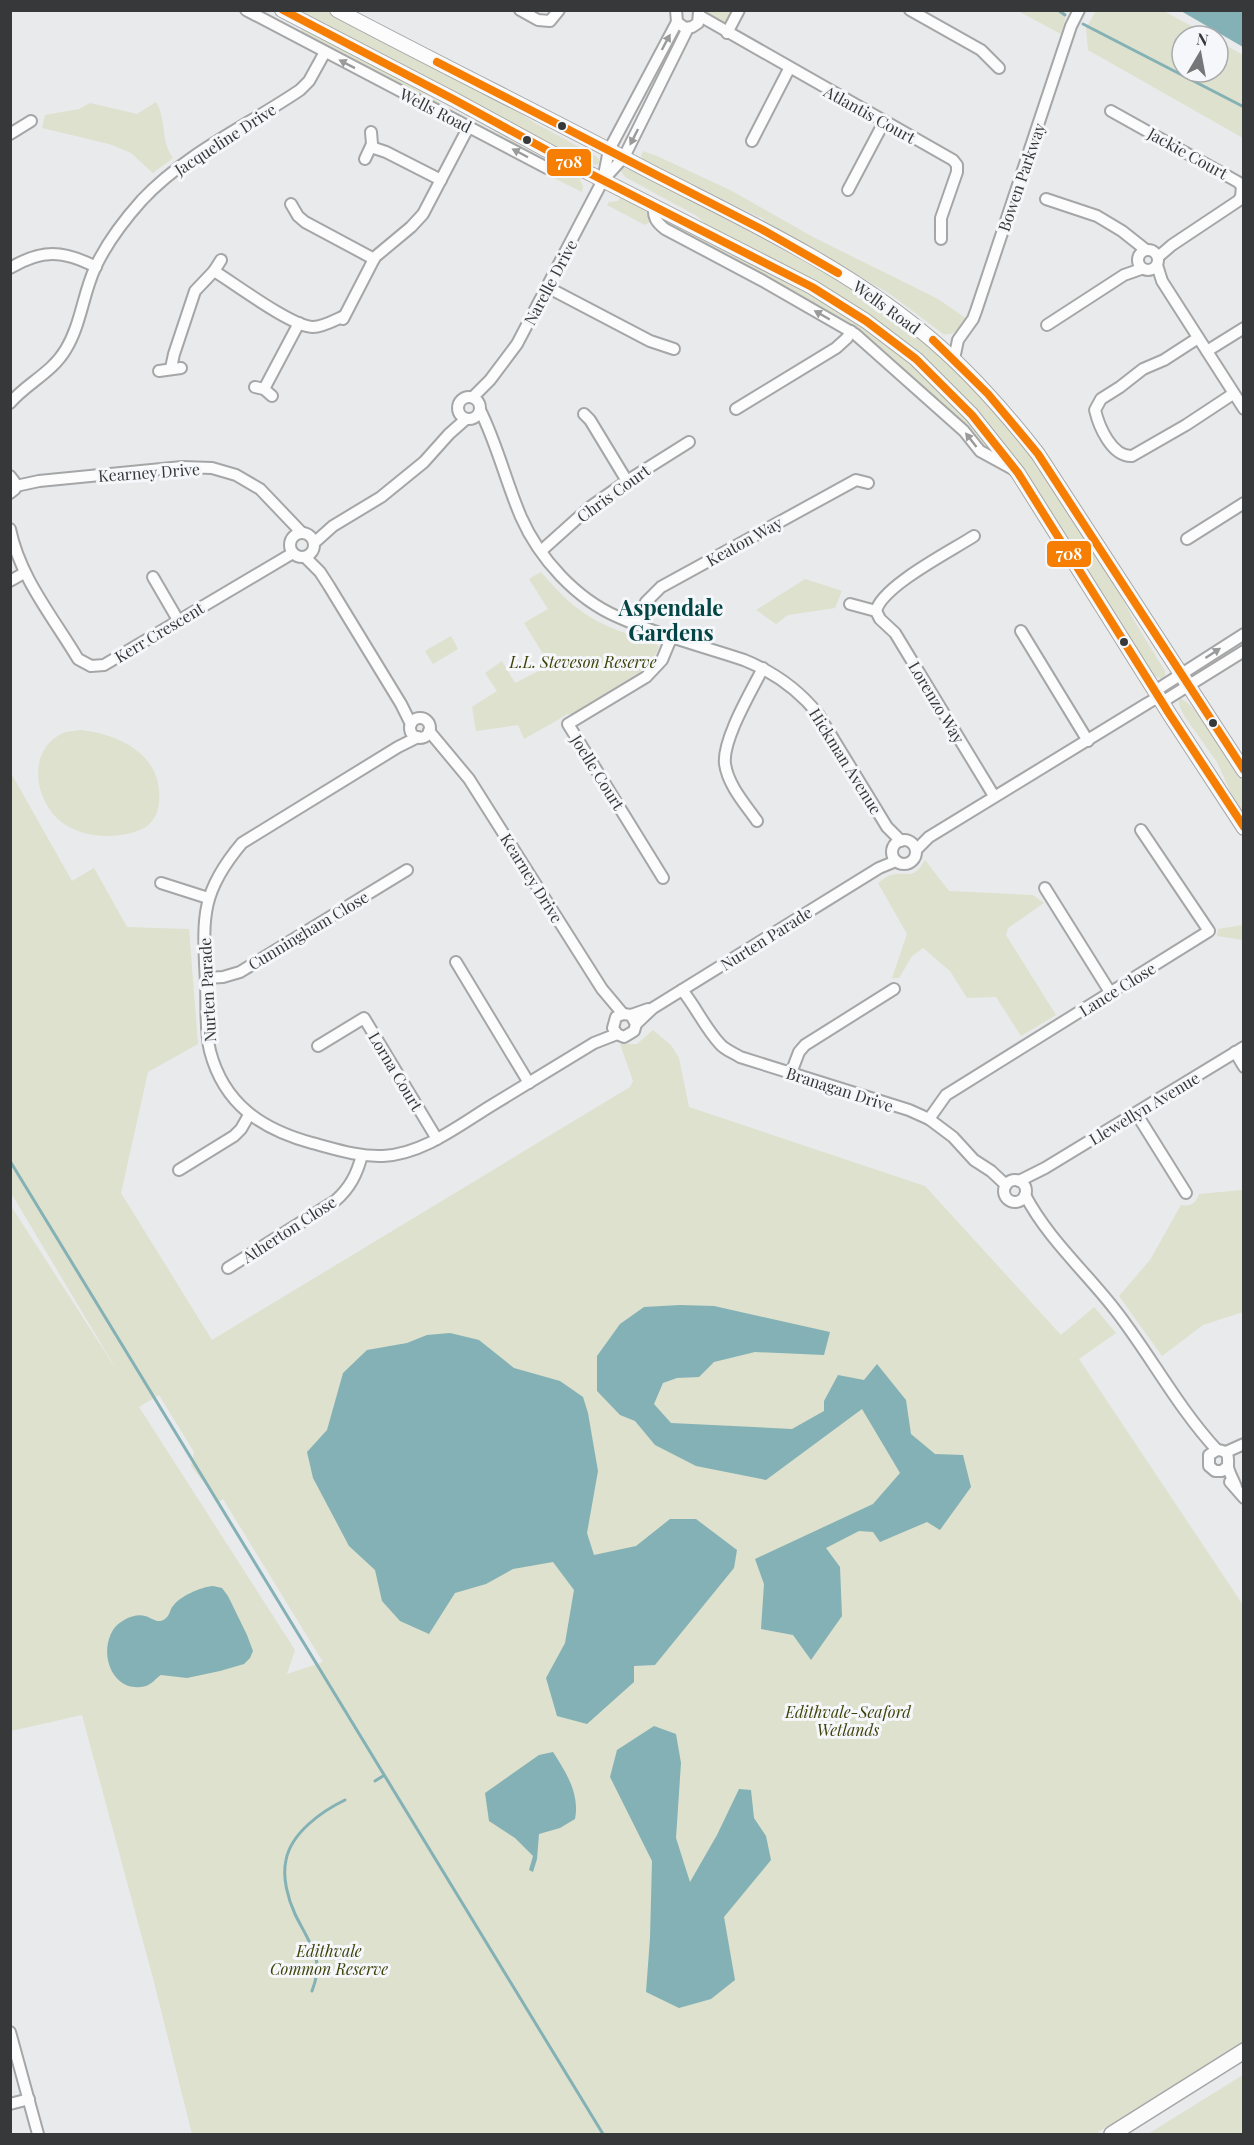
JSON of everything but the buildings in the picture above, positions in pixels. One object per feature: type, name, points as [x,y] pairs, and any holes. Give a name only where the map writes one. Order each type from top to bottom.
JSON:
[{"type":"highway","points":[[1112,2134],[1244,2051]]},
{"type":"main road","name":"Wells Road","points":[[282,10],[453,99],[573,165],[798,279],[840,303],[916,359],[950,391],[984,429],[1018,473],[1157,697],[1244,828]]},
{"type":"main road","name":"Wells Road","points":[[337,10],[763,230],[851,281],[937,344],[1000,406],[1038,454],[1244,771]]},
{"type":"street","name":"Wells Road","points":[[246,10],[551,170],[566,169],[573,165]]},
{"type":"street","points":[[520,10],[544,22],[550,21],[559,10]]},
{"type":"street","points":[[727,33],[739,10]]},
{"type":"street","points":[[910,10],[981,50],[999,68]]},
{"type":"street","name":"Bowen Parkway","points":[[954,359],[958,340],[976,311],[1071,26],[1079,10]]},
{"type":"street","name":"Narelle Drive","points":[[603,180],[609,150],[677,16]]},
{"type":"street","name":"Atlantis Court","points":[[677,16],[682,26],[696,19],[716,27],[953,160],[957,165],[957,172],[941,218],[941,239]]},
{"type":"street","points":[[295,17],[301,39]]},
{"type":"street","name":"Narelle Drive","points":[[303,544],[381,497],[424,462],[472,410],[490,380],[517,344],[603,180],[624,157],[696,19]]},
{"type":"street","name":"Jacqueline Drive","points":[[10,403],[23,389],[49,370],[65,351],[76,327],[96,267],[141,201],[196,154],[300,90],[309,81],[325,52]]},
{"type":"street","points":[[654,65],[668,70]]},
{"type":"street","points":[[752,141],[789,69]]},
{"type":"street","points":[[633,104],[647,111]]},
{"type":"street","name":"Jackie Court","points":[[1047,324],[1172,245],[1241,197],[1242,186],[1238,182],[1111,111]]},
{"type":"street","points":[[10,134],[31,121]]},
{"type":"street","points":[[848,190],[884,122]]},
{"type":"street","points":[[214,271],[270,308],[309,327],[344,318],[374,259],[423,214],[469,126]]},
{"type":"street","points":[[365,159],[371,147],[371,132]]},
{"type":"street","points":[[371,147],[441,180]]},
{"type":"street","points":[[1046,199],[1097,216],[1130,238],[1162,281],[1244,410]]},
{"type":"street","points":[[291,204],[298,216],[305,222],[374,259]]},
{"type":"street","name":"Wells Road","points":[[654,207],[653,214],[665,229],[763,281],[860,337],[964,430],[980,451],[1018,473]]},
{"type":"street","points":[[10,268],[29,258],[56,253],[96,267]]},
{"type":"street","points":[[159,371],[176,368],[174,354],[195,291],[221,260]]},
{"type":"street","points":[[548,287],[650,341],[674,349]]},
{"type":"street","points":[[264,391],[299,323]]},
{"type":"street","points":[[1207,351],[1244,328]]},
{"type":"street","points":[[736,409],[836,348],[851,331]]},
{"type":"street","points":[[1198,338],[1164,360],[1143,369],[1101,399],[1095,410],[1102,429],[1118,453],[1132,456],[1186,425],[1205,410],[1233,394]]},
{"type":"street","points":[[937,344],[947,340],[958,340]]},
{"type":"street","name":"Hickman Avenue","points":[[472,410],[491,436],[522,519],[548,561],[585,598],[618,617],[763,668],[787,682],[818,714],[902,849]]},
{"type":"street","points":[[584,414],[590,420],[627,481]]},
{"type":"street","name":"Chris Court","points":[[541,551],[590,507],[689,442]]},
{"type":"street","name":"Kearney Drive","points":[[12,485],[182,467],[225,470],[260,489],[282,511],[418,730],[453,759],[470,779],[622,1022]]},
{"type":"street","name":"Keaton Way","points":[[635,623],[646,602],[661,587],[856,480],[868,483]]},
{"type":"street","points":[[10,503],[12,485]]},
{"type":"street","points":[[1187,539],[1244,503]]},
{"type":"street","name":"Kerr Crescent","points":[[10,529],[14,548],[24,573],[78,659],[91,666],[104,665],[303,544]]},
{"type":"street","points":[[850,604],[876,611],[879,602],[895,586],[974,536]]},
{"type":"street","points":[[10,581],[24,573]]},
{"type":"street","points":[[153,578],[178,620]]},
{"type":"street","name":"Lorenzo Way","points":[[876,611],[878,617],[897,636],[994,796]]},
{"type":"street","points":[[1022,631],[1088,741]]},
{"type":"street","points":[[1186,680],[1244,634]]},
{"type":"street","name":"Joelle Court","points":[[663,878],[568,724],[646,677],[662,660],[672,636]]},
{"type":"street","points":[[1186,680],[1244,651]]},
{"type":"street","points":[[757,821],[733,786],[725,764],[728,742],[763,668]]},
{"type":"street","name":"Nurten Parade","points":[[418,730],[398,747],[242,843],[226,862],[208,898],[204,926],[210,1049],[222,1082],[249,1115],[281,1134],[362,1155],[384,1156],[404,1153],[437,1139],[594,1042],[622,1022],[653,1008],[879,868],[902,849],[929,837],[1186,680]]},
{"type":"street","name":"Lance Close","points":[[929,1119],[945,1095],[1209,931],[1141,830]]},
{"type":"street","name":"Cunningham Close","points":[[206,978],[223,977],[240,972],[407,870]]},
{"type":"street","points":[[161,883],[208,898]]},
{"type":"street","points":[[1045,888],[1110,992]]},
{"type":"street","points":[[456,962],[529,1083]]},
{"type":"street","name":"Branagan Drive","points":[[684,988],[721,1045],[740,1057],[909,1110],[929,1119],[952,1137],[974,1160],[1018,1188],[1035,1215],[1115,1309],[1221,1459],[1244,1498]]},
{"type":"street","points":[[791,1073],[799,1052],[806,1045],[894,990]]},
{"type":"street","name":"Lorna Court","points":[[318,1046],[364,1018],[437,1139]]},
{"type":"street","points":[[1239,1049],[1244,1067]]},
{"type":"street","name":"Llewellyn Avenue","points":[[1018,1188],[1045,1168],[1239,1049]]},
{"type":"street","points":[[1136,1113],[1186,1193]]},
{"type":"street","points":[[178,1170],[234,1136],[249,1115]]},
{"type":"street","name":"Atherton Close","points":[[228,1268],[335,1201],[354,1180],[362,1155]]},
{"type":"street","points":[[1221,1459],[1244,1446]]},
{"type":"street","points":[[10,2032],[38,2134]]},
{"type":"street","points":[[10,2103],[29,2099]]},
{"type":"green space","points":[[291,11],[326,11],[498,99],[535,123],[594,155],[599,159],[599,163],[596,165],[587,163]]},
{"type":"green space","points":[[706,11],[733,11],[728,20],[722,24]]},
{"type":"green space","points":[[1018,11],[1067,11],[1061,34]]},
{"type":"green space","points":[[1096,11],[1164,11],[1187,24],[1170,24],[1170,84],[1230,84],[1230,48],[1243,55],[1243,138],[1088,50],[1086,28]]},
{"type":"green space","points":[[302,27],[420,89],[444,106],[522,146],[521,150],[301,33]]},
{"type":"green space","points":[[156,102],[166,144],[173,158],[153,173],[131,153],[109,144],[42,128],[45,115],[79,109],[90,103],[137,114]]},
{"type":"green space","points":[[643,151],[732,191],[813,237],[938,299],[967,319],[954,333],[943,334],[890,294],[764,221],[763,218],[644,160],[641,156]]},
{"type":"green space","points":[[624,168],[639,172],[839,280],[894,316],[958,369],[1028,447],[1107,570],[1133,619],[1165,671],[1165,676],[1162,679],[1154,676],[1027,478],[921,359],[713,231],[697,216],[625,177],[621,171]]},
{"type":"green space","points":[[549,173],[573,174],[581,179],[582,192],[548,175]]},
{"type":"green space","points":[[620,198],[646,211],[651,221],[645,225],[607,205]]},
{"type":"green space","points":[[659,217],[790,282],[850,318],[905,359],[930,381],[955,405],[1000,458],[984,451],[972,432],[860,332],[666,226]]},
{"type":"green space","name":"L.L. Steveson Reserve","points":[[541,572],[579,610],[605,625],[656,643],[659,647],[645,668],[624,686],[576,715],[567,714],[524,739],[518,725],[476,731],[472,707],[497,691],[485,673],[502,661],[515,683],[539,671],[542,652],[524,623],[548,609],[529,579]]},
{"type":"green space","points":[[805,579],[842,591],[835,608],[788,615],[776,624],[756,610]]},
{"type":"green space","points":[[451,636],[458,649],[433,664],[425,651]]},
{"type":"green space","points":[[1179,698],[1205,721],[1234,762],[1243,781],[1243,814],[1217,762],[1185,717],[1179,705]]},
{"type":"green space","points":[[81,730],[111,737],[136,750],[147,760],[158,786],[159,802],[154,819],[144,828],[115,836],[89,834],[73,829],[60,821],[50,810],[39,782],[38,768],[42,754],[50,742],[63,733]]},
{"type":"green space","name":"Edithvale-Seaford Wetlands","points":[[11,773],[72,881],[94,868],[127,927],[189,929],[198,1044],[148,1072],[121,1193],[212,1340],[630,1087],[633,1081],[620,1044],[637,1044],[653,1030],[671,1045],[679,1058],[689,1107],[925,1186],[1061,1335],[1094,1307],[1116,1333],[1079,1359],[1243,1605],[1243,2042],[1095,2134],[192,2134],[154,1982],[82,1715],[11,1731],[11,1206],[118,1372],[11,1193]],"holes":[[[159,1395],[194,1452],[191,1466],[219,1502],[223,1499],[323,1662],[287,1674],[295,1650],[139,1407]]]},
{"type":"green space","points":[[925,860],[949,891],[1033,895],[1044,903],[1008,928],[1006,935],[1056,1015],[1021,1036],[996,997],[967,998],[950,971],[923,948],[912,956],[899,978],[892,978],[907,934],[878,883],[891,875],[913,873],[921,867]]},
{"type":"green space","points":[[1243,925],[1243,940],[1217,936],[1218,929]]},
{"type":"green space","points":[[1243,1190],[1243,1312],[1203,1325],[1162,1356],[1119,1296],[1150,1260],[1181,1205],[1193,1204],[1199,1194]]},
{"type":"green space","points":[[1243,2075],[1243,2134],[1148,2134]]},
{"type":"water","points":[[1181,11],[1243,11],[1243,47],[1230,39],[1230,24],[1203,24]]},
{"type":"water","points":[[714,1306],[830,1332],[824,1355],[755,1352],[714,1362],[699,1377],[677,1378],[663,1383],[654,1404],[671,1423],[792,1429],[824,1411],[824,1401],[838,1375],[864,1380],[877,1364],[906,1400],[911,1434],[935,1454],[963,1455],[971,1487],[940,1530],[927,1522],[880,1542],[873,1532],[859,1531],[826,1548],[840,1567],[842,1616],[811,1660],[793,1635],[761,1629],[764,1584],[755,1559],[873,1504],[900,1473],[862,1409],[766,1480],[696,1466],[655,1445],[635,1421],[620,1415],[597,1391],[597,1356],[620,1324],[644,1307]]},
{"type":"water","points":[[450,1333],[479,1340],[514,1368],[560,1381],[583,1397],[598,1471],[587,1533],[594,1555],[636,1546],[670,1519],[696,1519],[737,1550],[734,1568],[655,1665],[634,1666],[634,1682],[587,1724],[557,1716],[546,1678],[565,1643],[574,1590],[553,1562],[513,1569],[486,1584],[455,1593],[429,1634],[400,1621],[382,1601],[375,1570],[349,1546],[313,1478],[307,1452],[327,1430],[343,1373],[367,1350],[407,1343],[427,1335]]},
{"type":"water","points":[[213,1586],[222,1588],[228,1596],[247,1635],[253,1651],[244,1664],[187,1678],[161,1675],[146,1686],[134,1687],[117,1679],[108,1661],[107,1650],[116,1627],[127,1618],[141,1615],[158,1621],[163,1620],[181,1599],[197,1590]]},
{"type":"water","points":[[654,1726],[676,1734],[681,1763],[676,1838],[690,1882],[717,1835],[739,1789],[751,1790],[754,1818],[766,1836],[771,1860],[724,1917],[735,1980],[711,1999],[679,2008],[646,1992],[652,1861],[610,1777],[617,1750]]},
{"type":"water","points":[[553,1752],[574,1792],[575,1819],[560,1828],[539,1834],[537,1859],[533,1872],[529,1870],[533,1856],[515,1838],[489,1821],[485,1793],[539,1755]]},
{"type":"waterway","points":[[1058,10],[1065,15]]},
{"type":"waterway","points":[[1083,24],[1244,107]]},
{"type":"waterway","points":[[10,1161],[603,2134]]},
{"type":"waterway","points":[[375,1781],[383,1776]]},
{"type":"waterway","points":[[312,1991],[317,1974],[316,1958],[288,1895],[285,1881],[286,1860],[289,1850],[301,1832],[327,1810],[345,1800]]},
{"type":"transit line","name":"708","points":[[283,10],[585,171],[812,287],[866,321],[916,359],[972,415],[1018,473],[1170,715],[1244,827]]},
{"type":"transit line","name":"708","points":[[437,62],[763,230],[838,273]]},
{"type":"transit line","name":"708","points":[[933,340],[988,394],[1038,454],[1244,770]]},
{"type":"district","name":"Aspendale Gardens","points":[[671,620]]},
{"type":"park label","name":"Edithvale Common Reserve","points":[[329,1959]]}]
